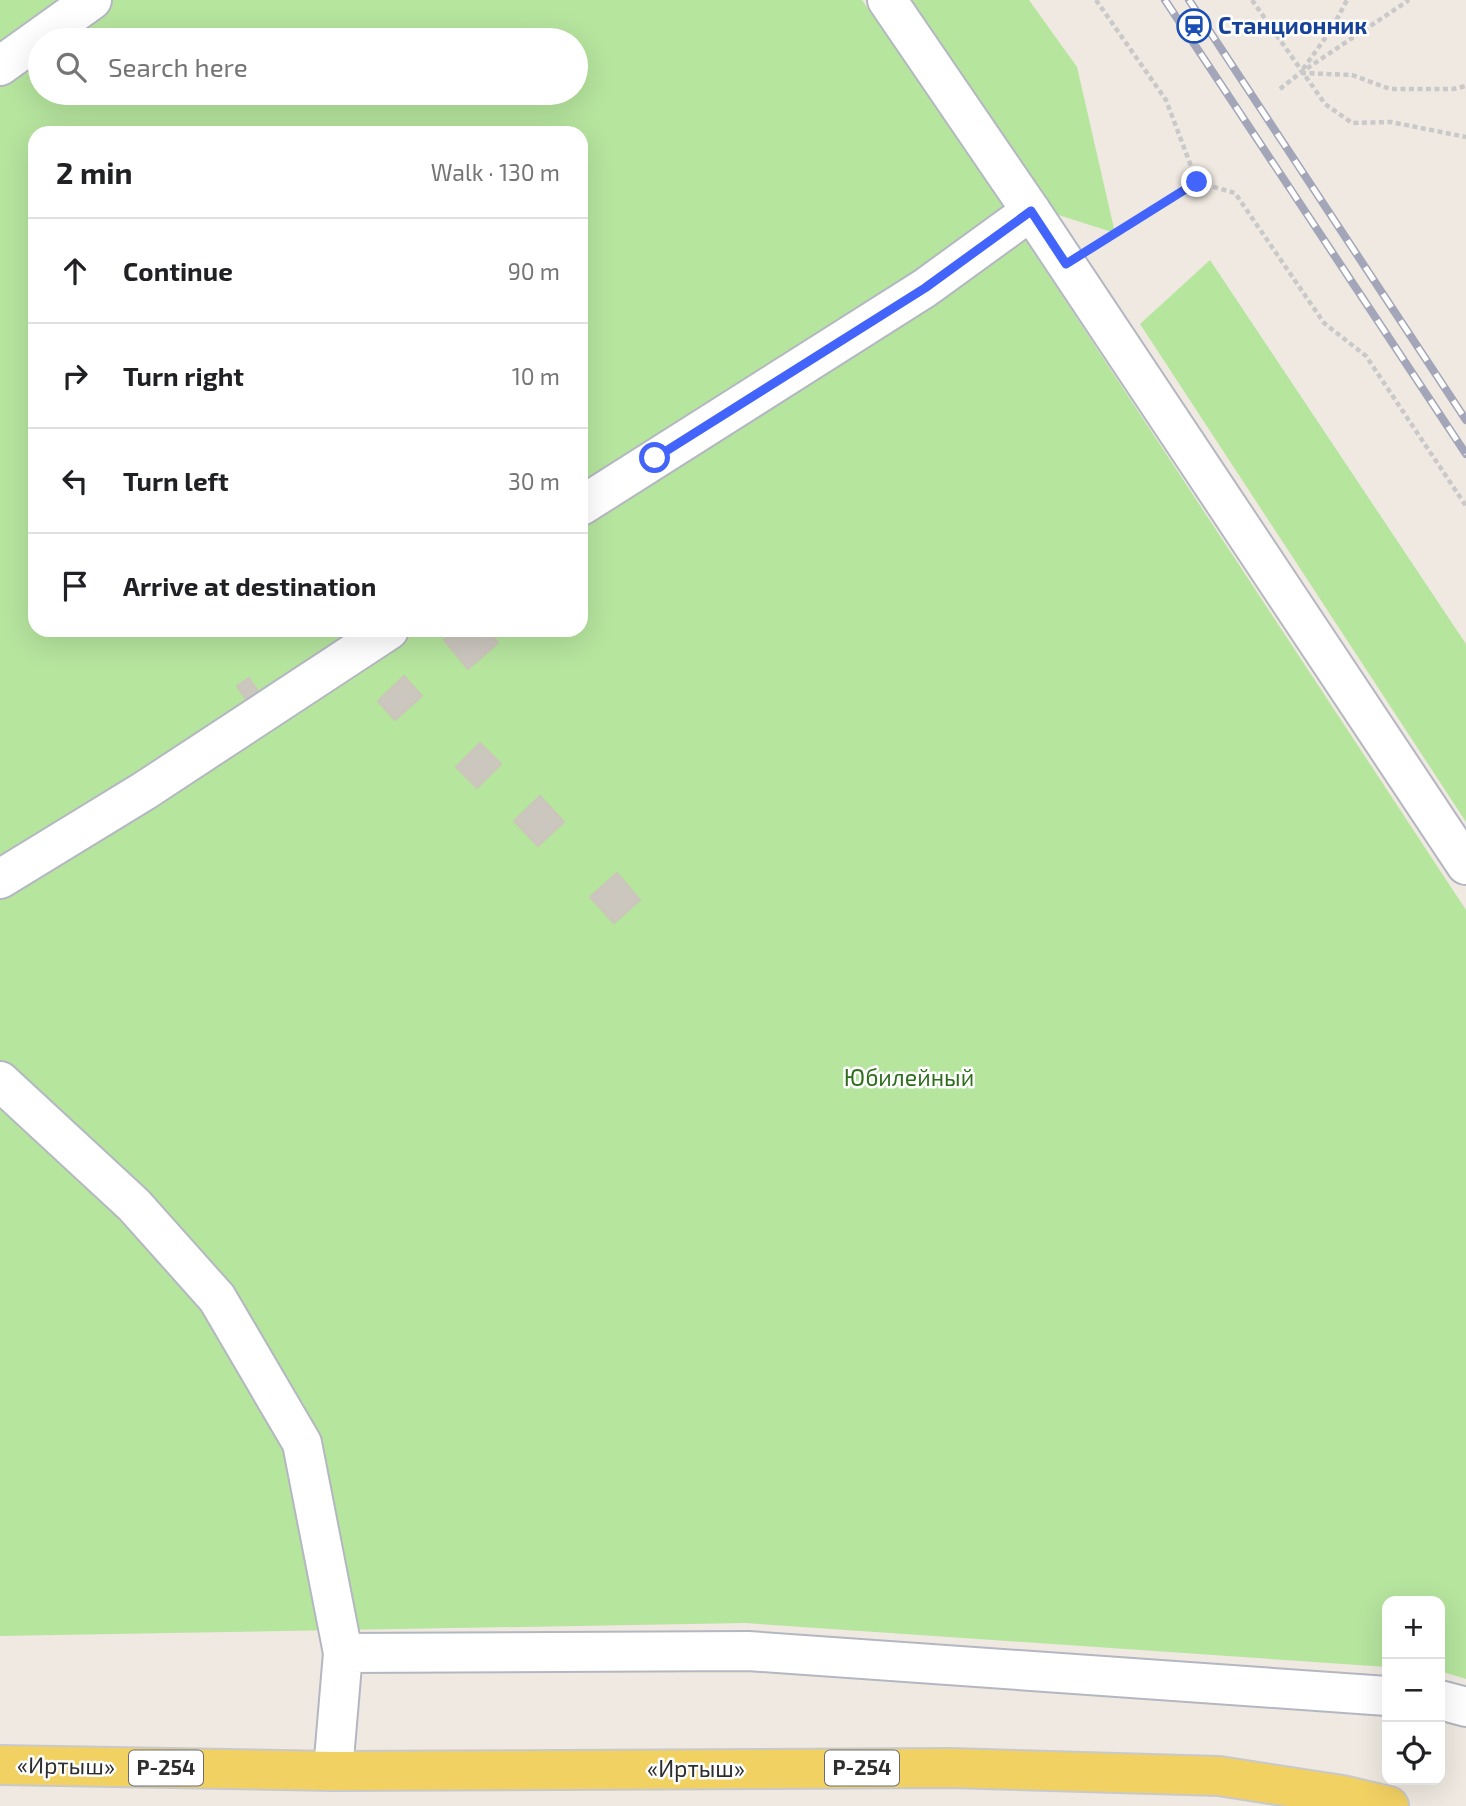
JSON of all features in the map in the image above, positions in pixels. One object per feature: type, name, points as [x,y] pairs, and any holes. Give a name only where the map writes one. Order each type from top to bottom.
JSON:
[{"type":"main road","name":"«Иртыш»","points":[[0,1765],[333,1771],[950,1768],[1219,1776],[1342,1795],[1389,1806]]},
{"type":"street","points":[[53,28],[92,0]]},
{"type":"street","points":[[887,0],[1031,211],[1466,865]]},
{"type":"street","points":[[0,66],[28,46]]},
{"type":"street","points":[[588,502],[925,288],[1031,211]]},
{"type":"street","points":[[0,879],[144,791],[378,637]]},
{"type":"street","points":[[0,1081],[134,1205],[217,1298],[302,1443],[343,1653],[333,1771]]},
{"type":"street","points":[[343,1653],[748,1651],[1382,1696]]},
{"type":"street","points":[[1445,1701],[1466,1707]]},
{"type":"path","points":[[1096,0],[1166,100],[1197,182]]},
{"type":"path","points":[[1251,0],[1300,73],[1325,104],[1352,122],[1391,122],[1466,137]]},
{"type":"path","points":[[1300,73],[1331,30],[1348,0]]},
{"type":"path","points":[[1280,89],[1409,0]]},
{"type":"path","points":[[1300,73],[1352,75],[1390,89],[1453,89],[1466,86]]},
{"type":"path","points":[[1066,264],[1197,182],[1235,192],[1324,323],[1366,356],[1466,506]]},
{"type":"green space","name":"Юбилейный","points":[[0,0],[862,0],[938,107],[1466,910],[1466,1679],[1445,1673],[1445,1596],[1382,1596],[1382,1667],[745,1623],[0,1636]]},
{"type":"green space","points":[[887,0],[1029,0],[1077,67],[1115,233],[1049,212]]},
{"type":"green space","points":[[1210,260],[1466,644],[1466,822],[1140,324]]},
{"type":"building","points":[[448,637],[493,637],[498,643],[468,669],[444,640]]},
{"type":"building","points":[[404,676],[422,696],[395,720],[378,701]]},
{"type":"building","points":[[249,678],[263,699],[251,707],[237,686]]},
{"type":"building","points":[[480,743],[501,764],[477,788],[456,767]]},
{"type":"building","points":[[540,796],[564,822],[538,846],[514,821]]},
{"type":"building","points":[[617,873],[640,900],[614,923],[590,897]]},
{"type":"railway","points":[[1165,0],[1466,454]]},
{"type":"railway","points":[[1189,0],[1466,420]]},
{"type":"place","name":"Станционник","points":[[1194,26]]},
{"type":"route","points":[[655,458],[925,288],[1031,211],[1066,264],[1197,182]]}]
